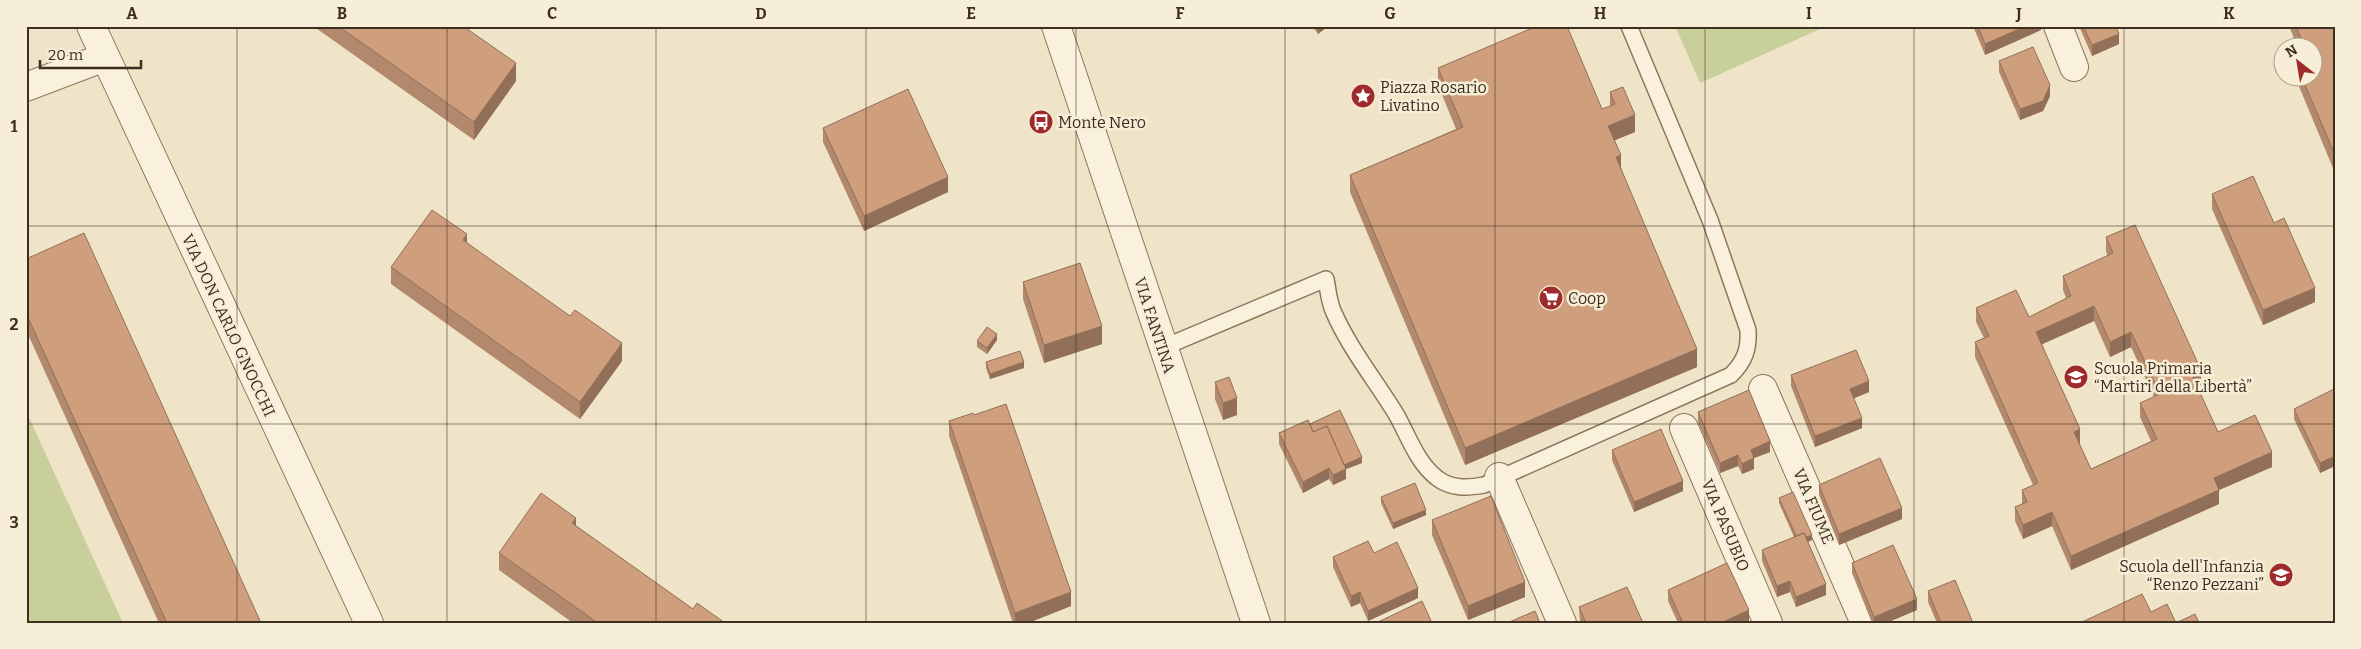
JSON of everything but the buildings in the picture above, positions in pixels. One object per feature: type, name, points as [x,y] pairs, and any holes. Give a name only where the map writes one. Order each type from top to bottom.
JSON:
[{"type":"street","name":"VIA DON CARLO GNOCCHI","points":[[91,26],[369,623]]},
{"type":"street","name":"VIA FANTINA","points":[[1056,26],[1162,348],[1256,623]]},
{"type":"street","points":[[2058,26],[2074,67]]},
{"type":"street","points":[[26,87],[105,57]]},
{"type":"street","name":"VIA FIUME","points":[[1763,389],[1865,623]]},
{"type":"street","name":"VIA PASUBIO","points":[[1684,428],[1768,623]]},
{"type":"street","points":[[1499,477],[1562,623]]},
{"type":"lane","points":[[1162,348],[1326,279],[1333,311],[1356,353],[1396,414],[1425,467],[1437,479],[1452,486],[1468,488],[1484,485],[1731,375],[1740,366],[1746,355],[1749,343],[1748,330],[1710,220],[1628,26]]},
{"type":"green space","points":[[1675,26],[1827,26],[1700,83]]},
{"type":"green space","points":[[26,411],[123,623],[26,623]]},
{"type":"place","name":"Piazza Rosario Livatino","points":[[1363,96]]},
{"type":"place","name":"Monte Nero","points":[[1041,122]]},
{"type":"place","name":"Coop","points":[[1551,298]]},
{"type":"place","name":"Scuola Primaria “Martiri della Libertà”","points":[[2076,377]]},
{"type":"place","name":"Scuola dell'Infanzia “Renzo Pezzani”","points":[[2281,575]]}]
